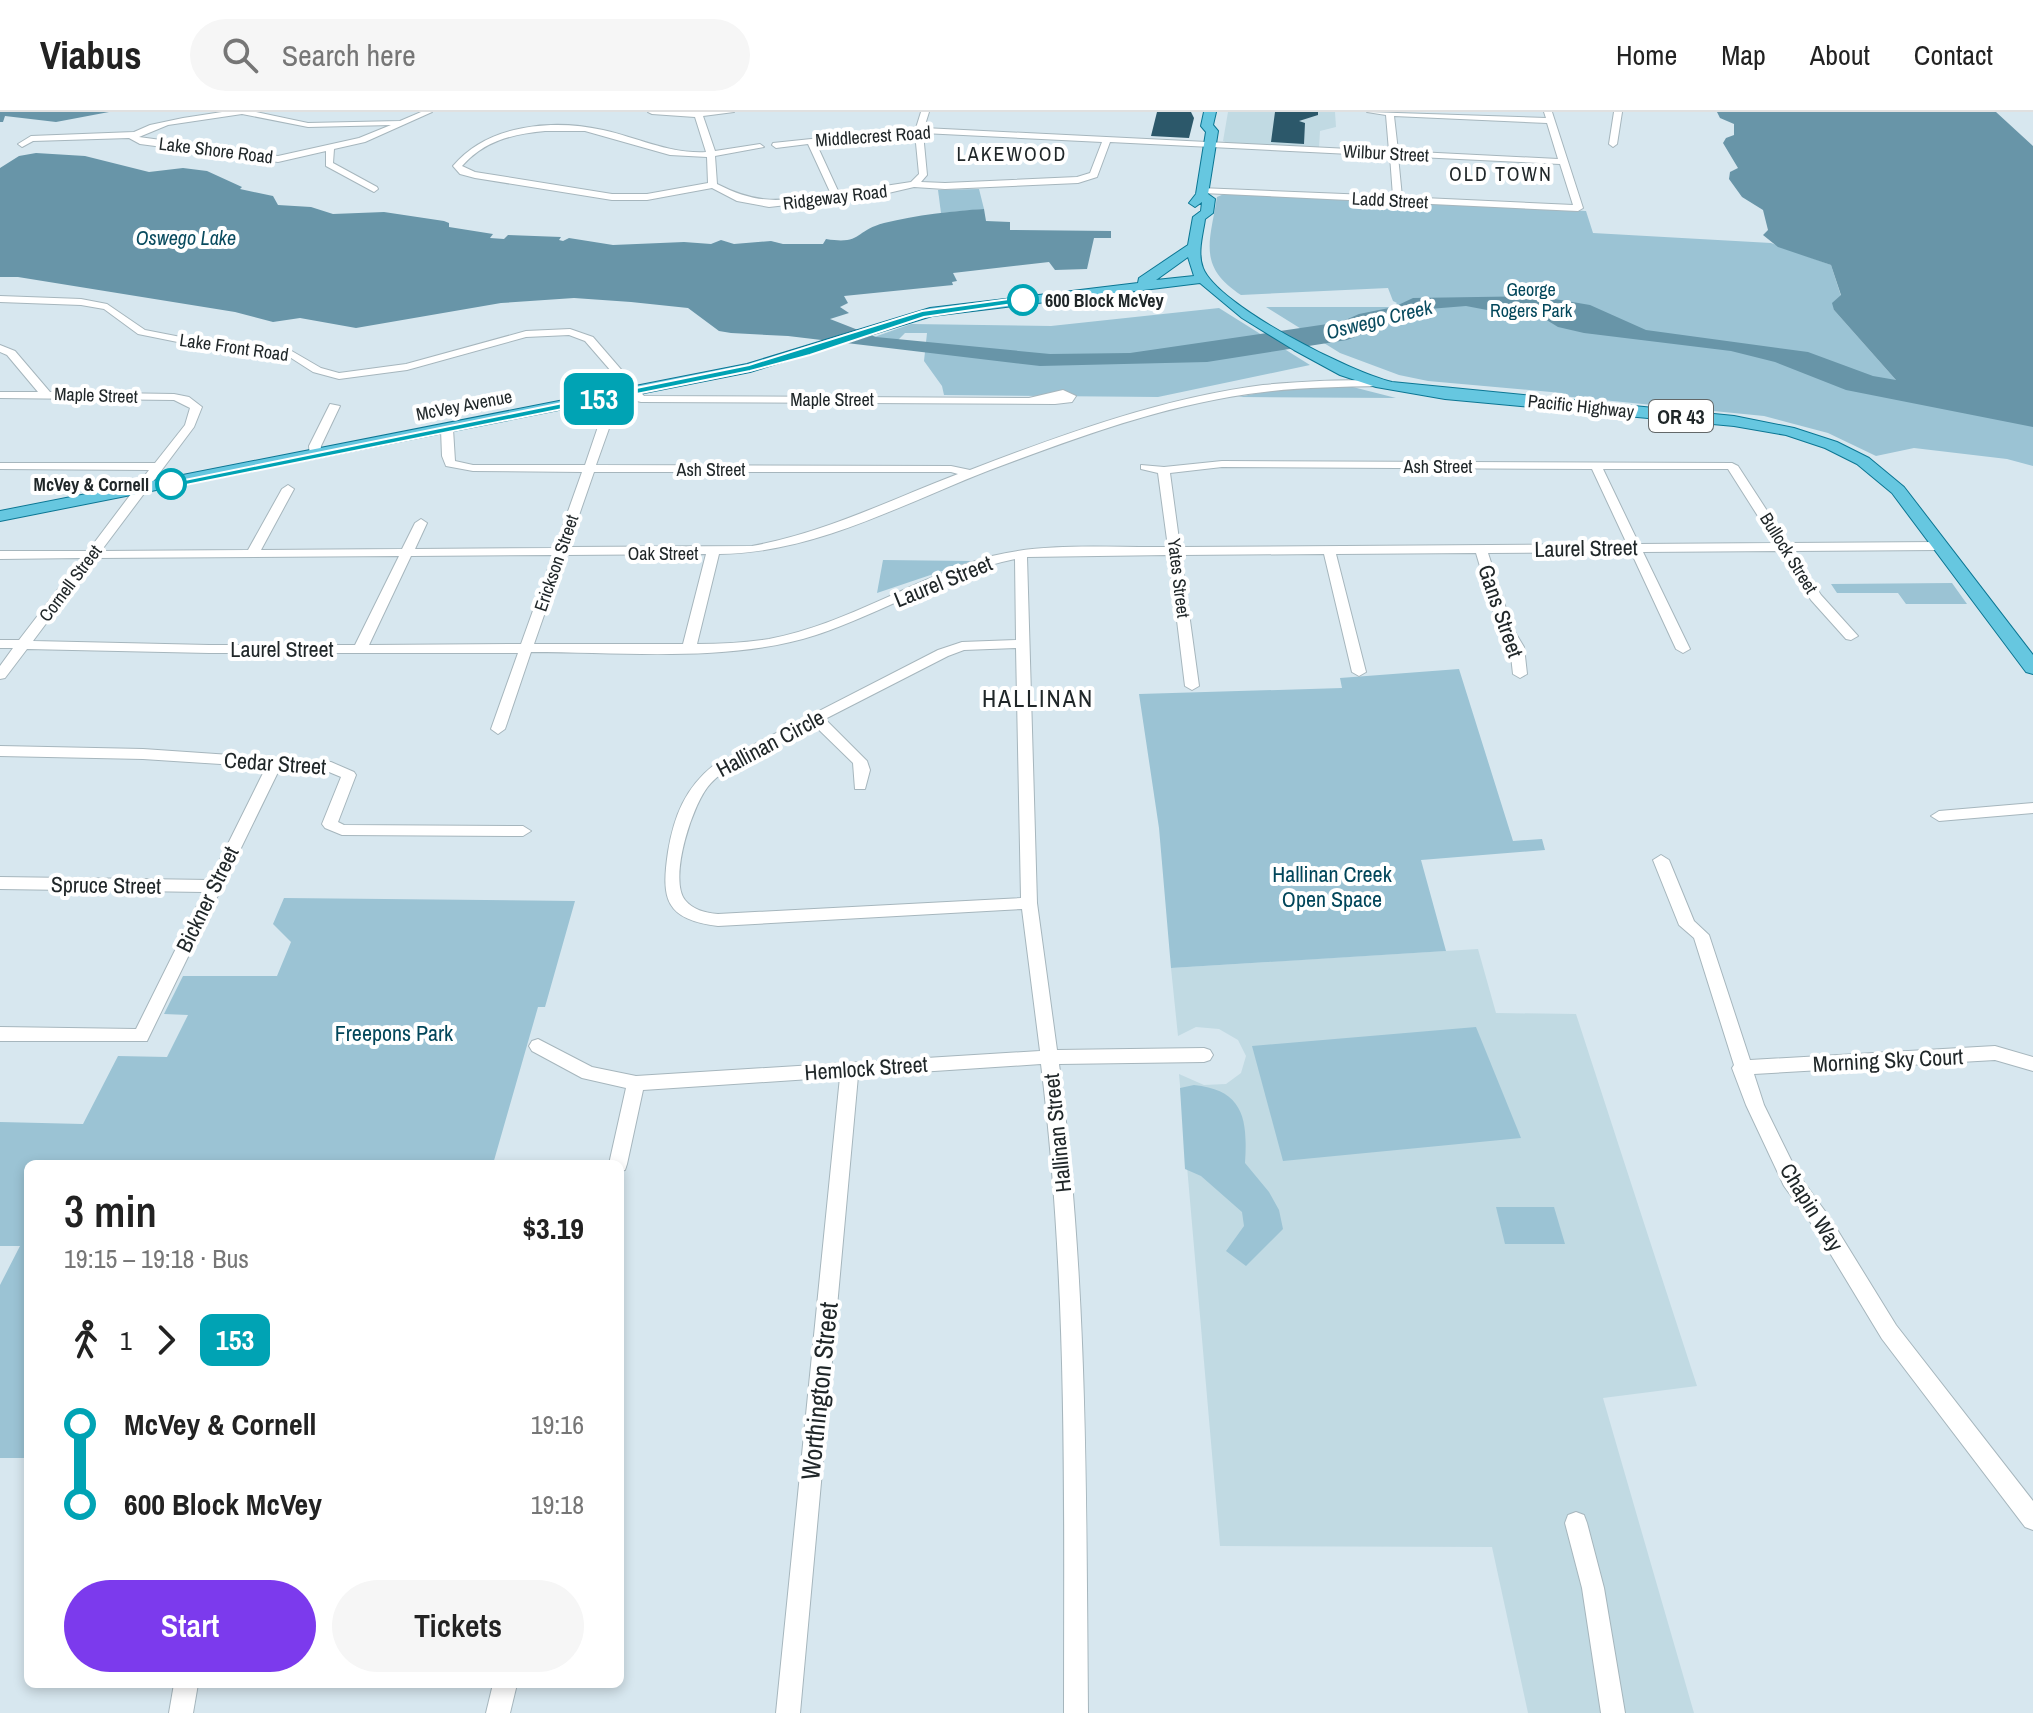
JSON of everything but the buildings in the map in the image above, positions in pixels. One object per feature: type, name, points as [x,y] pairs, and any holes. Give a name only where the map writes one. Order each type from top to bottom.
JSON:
[{"type":"main road","points":[[1210,112],[1207,126],[1212,131]]},
{"type":"main road","points":[[1212,131],[1220,127],[1222,112]]},
{"type":"main road","points":[[1202,279],[1195,263],[1195,246],[1199,217],[1207,213],[1209,199],[1202,193],[1212,131]]},
{"type":"main road","name":"McVey Avenue","points":[[1120,289],[1161,273],[1195,246]]},
{"type":"main road","name":"McVey Avenue","points":[[0,516],[767,364],[939,311],[1202,279]]},
{"type":"main road","name":"Pacific Highway","points":[[1202,279],[1240,308],[1326,363],[1379,383],[1445,394],[1734,421],[1811,437],[1863,461],[1889,481],[2030,666]]},
{"type":"street","name":"Lake Shore Road","points":[[405,122],[308,125],[242,112],[155,127],[134,135],[134,138],[273,159],[362,140],[405,122],[428,112]]},
{"type":"street","points":[[652,112],[698,115],[730,112]]},
{"type":"street","points":[[914,184],[923,175],[919,130],[925,112]]},
{"type":"street","points":[[1371,112],[1550,116],[1563,162]]},
{"type":"street","points":[[1390,112],[1398,200]]},
{"type":"street","points":[[1613,144],[1618,112]]},
{"type":"street","points":[[698,115],[711,153],[713,185],[647,197],[612,197],[475,175],[458,169],[471,153],[502,135],[548,128],[582,129],[671,152],[711,153],[760,147]]},
{"type":"street","name":"Middlecrest Road","points":[[776,145],[919,130],[1210,145]]},
{"type":"street","points":[[22,144],[31,139],[134,135]]},
{"type":"street","name":"Ridgeway Road","points":[[713,185],[740,199],[786,204],[914,184],[945,186],[1092,177],[1107,139]]},
{"type":"street","points":[[811,141],[836,196]]},
{"type":"street","name":"Wilbur Street","points":[[1210,145],[1563,162]]},
{"type":"street","points":[[330,147],[329,164],[374,189]]},
{"type":"street","name":"Ladd Street","points":[[1202,193],[1578,208],[1563,162]]},
{"type":"street","name":"Lake Front Road","points":[[0,299],[81,302],[107,307],[142,332],[237,351],[290,353],[317,370],[339,376],[407,367],[526,334],[570,332],[589,339],[632,392]]},
{"type":"street","points":[[0,348],[11,353],[45,393]]},
{"type":"street","name":"Oak Street","points":[[1298,382],[1326,363]]},
{"type":"street","name":"Oak Street","points":[[0,555],[713,553],[752,550],[789,542],[1135,414],[1203,398],[1298,382],[1379,383]]},
{"type":"street","name":"Maple Street","points":[[632,392],[637,398],[645,400],[1034,399]]},
{"type":"street","name":"Maple Street","points":[[0,395],[45,393],[174,397],[191,402]]},
{"type":"street","name":"Erickson Street","points":[[498,729],[611,406],[609,397]]},
{"type":"street","name":"Cornell Street","points":[[0,675],[193,419],[196,407],[191,402]]},
{"type":"street","points":[[314,455],[315,446],[334,406]]},
{"type":"street","name":"Ash Street","points":[[447,429],[450,438],[447,459],[450,464],[473,468],[951,469],[971,474]]},
{"type":"street","name":"Ash Street","points":[[1145,467],[1164,470],[1222,464],[1732,466]]},
{"type":"street","points":[[0,466],[159,467]]},
{"type":"street","points":[[1596,466],[1683,649]]},
{"type":"street","name":"Bullock Street","points":[[1732,466],[1816,597],[1851,636]]},
{"type":"street","name":"Yates Street","points":[[1164,470],[1192,686]]},
{"type":"street","points":[[252,554],[288,489]]},
{"type":"street","points":[[360,649],[421,523]]},
{"type":"street","name":"Laurel Street","points":[[0,644],[360,649],[746,647],[786,639],[862,615],[973,566],[1021,554],[1176,550],[1940,546]]},
{"type":"street","points":[[1329,549],[1359,672]]},
{"type":"street","name":"Gans Street","points":[[1481,549],[1505,627],[1517,647],[1520,674]]},
{"type":"street","points":[[689,648],[713,553]]},
{"type":"street","name":"Hallinan Street","points":[[1021,554],[1029,903],[1061,1149],[1075,1388],[1076,1713]]},
{"type":"street","name":"Hallinan Circle","points":[[1024,644],[962,646],[943,653],[719,768],[694,789],[684,809],[671,883],[672,895],[679,905],[696,916],[718,920],[1029,903]]},
{"type":"street","points":[[816,719],[860,761],[863,770],[860,785]]},
{"type":"street","name":"Cedar Street","points":[[0,751],[143,754],[331,767],[349,775],[330,824],[342,830],[523,831]]},
{"type":"street","name":"Bickner Street","points":[[0,1034],[141,1036],[275,763]]},
{"type":"street","points":[[1939,816],[2033,808]]},
{"type":"street","name":"Chapin Way","points":[[1661,860],[1687,925],[1701,935],[1741,1068],[1791,1180],[1823,1224],[1889,1332],[2033,1519]]},
{"type":"street","name":"Spruce Street","points":[[0,883],[213,886]]},
{"type":"street","name":"Hemlock Street","points":[[538,1046],[588,1073],[636,1083],[1048,1057],[1204,1055]]},
{"type":"street","name":"Morning Sky Court","points":[[1741,1068],[1995,1053],[2033,1064]]},
{"type":"street","name":"Worthington Street","points":[[788,1713],[850,1068]]},
{"type":"street","points":[[619,1160],[636,1083]]},
{"type":"street","points":[[1576,1523],[1599,1616],[1613,1713]]},
{"type":"street","points":[[181,1713],[185,1688]]},
{"type":"street","points":[[498,1713],[504,1688]]},
{"type":"shaded area","points":[[1228,112],[1335,112],[1336,127],[1320,131],[1319,148],[1228,143],[1223,141]]},
{"type":"shaded area","points":[[1478,949],[1496,1013],[1576,1014],[1697,1386],[1603,1398],[1694,1713],[1528,1713],[1492,1547],[1220,1546],[1179,1074],[1204,1085],[1226,1084],[1241,1073],[1246,1056],[1238,1040],[1219,1029],[1196,1027],[1178,1036],[1171,968]]},
{"type":"green space","points":[[979,189],[984,209],[941,213],[938,190]]},
{"type":"green space","name":"George Rogers Park","points":[[1224,194],[1586,211],[1593,233],[1771,243],[1831,265],[1841,296],[1834,310],[1896,380],[2033,424],[2033,466],[2007,459],[1914,448],[1876,456],[1828,433],[1764,416],[1428,381],[1399,375],[1340,353],[1266,307],[1393,307],[1397,303],[1393,301],[1388,288],[1241,295],[1227,284],[1212,263],[1210,252],[1217,197]]},
{"type":"green space","points":[[1219,308],[1310,365],[1158,397],[944,395],[942,386],[924,361],[927,333],[905,333],[892,346],[863,341],[911,324],[1051,326]]},
{"type":"green space","points":[[1341,384],[1396,398],[1238,397],[1301,385]]},
{"type":"green space","points":[[883,560],[972,561],[877,593]]},
{"type":"green space","points":[[1952,583],[1967,604],[1906,604],[1898,593],[1837,593],[1831,584]]},
{"type":"green space","name":"Hallinan Creek Open Space","points":[[1459,669],[1513,841],[1542,839],[1545,850],[1421,860],[1446,951],[1171,968],[1159,828],[1139,694],[1342,688],[1340,678]]},
{"type":"green space","name":"Freepons Park","points":[[284,898],[575,901],[545,1007],[538,1007],[494,1160],[24,1160],[24,1458],[0,1458],[0,1285],[20,1246],[0,1246],[0,1122],[83,1124],[118,1056],[167,1057],[188,1015],[164,1014],[183,976],[277,976],[291,942],[273,924]]},
{"type":"green space","points":[[1476,1027],[1521,1138],[1283,1161],[1252,1046]]},
{"type":"green space","points":[[1194,1085],[1223,1093],[1239,1109],[1245,1133],[1245,1163],[1269,1192],[1279,1210],[1283,1229],[1246,1266],[1226,1251],[1244,1226],[1242,1212],[1201,1176],[1185,1169],[1180,1088]]},
{"type":"green space","points":[[1496,1207],[1554,1207],[1565,1244],[1505,1244]]},
{"type":"water","points":[[0,112],[109,112],[56,122],[5,116],[0,122]]},
{"type":"water","points":[[1717,112],[1996,112],[2033,146],[2033,427],[1846,390],[1775,362],[1731,351],[1584,333],[1558,327],[1540,316],[1466,306],[1429,309],[1347,340],[1207,362],[1040,366],[788,336],[731,333],[719,331],[688,308],[631,302],[574,298],[501,303],[356,328],[300,318],[273,322],[235,312],[18,277],[0,277],[0,168],[19,156],[36,153],[85,156],[149,172],[183,168],[207,171],[242,187],[240,189],[273,196],[278,205],[311,207],[333,214],[384,212],[444,221],[449,223],[449,227],[493,234],[490,238],[504,239],[508,235],[561,237],[559,240],[563,241],[569,238],[613,245],[711,244],[721,240],[734,244],[771,241],[823,244],[826,239],[852,239],[874,226],[896,220],[984,209],[986,221],[1010,222],[1010,230],[1111,231],[1111,238],[1094,238],[1087,269],[1055,270],[1049,262],[953,273],[957,281],[952,282],[953,285],[844,296],[848,303],[840,307],[849,313],[830,319],[876,337],[1050,354],[1130,353],[1341,322],[1359,314],[1394,307],[1413,298],[1537,296],[1590,305],[1646,330],[1808,352],[1873,376],[1896,380],[1834,310],[1832,303],[1841,295],[1831,265],[1778,247],[1763,235],[1768,230],[1763,210],[1742,197],[1729,179],[1730,172],[1738,168],[1723,143],[1734,135],[1734,124],[1720,118]]},
{"type":"bus line","name":"153","points":[[171,484],[750,368],[806,353],[922,314],[1023,300]]},
{"type":"place","name":"600 Block McVey","points":[[1023,300]]},
{"type":"place","name":"McVey & Cornell","points":[[171,484]]},
{"type":"district","name":"LAKEWOOD","points":[[1012,153]]},
{"type":"district","name":"OLD TOWN","points":[[1501,173]]},
{"type":"district","name":"HALLINAN","points":[[1038,698]]},
{"type":"water label","name":"Oswego Lake","points":[[186,237]]},
{"type":"water label","name":"Oswego Creek","points":[[1379,319]]}]
